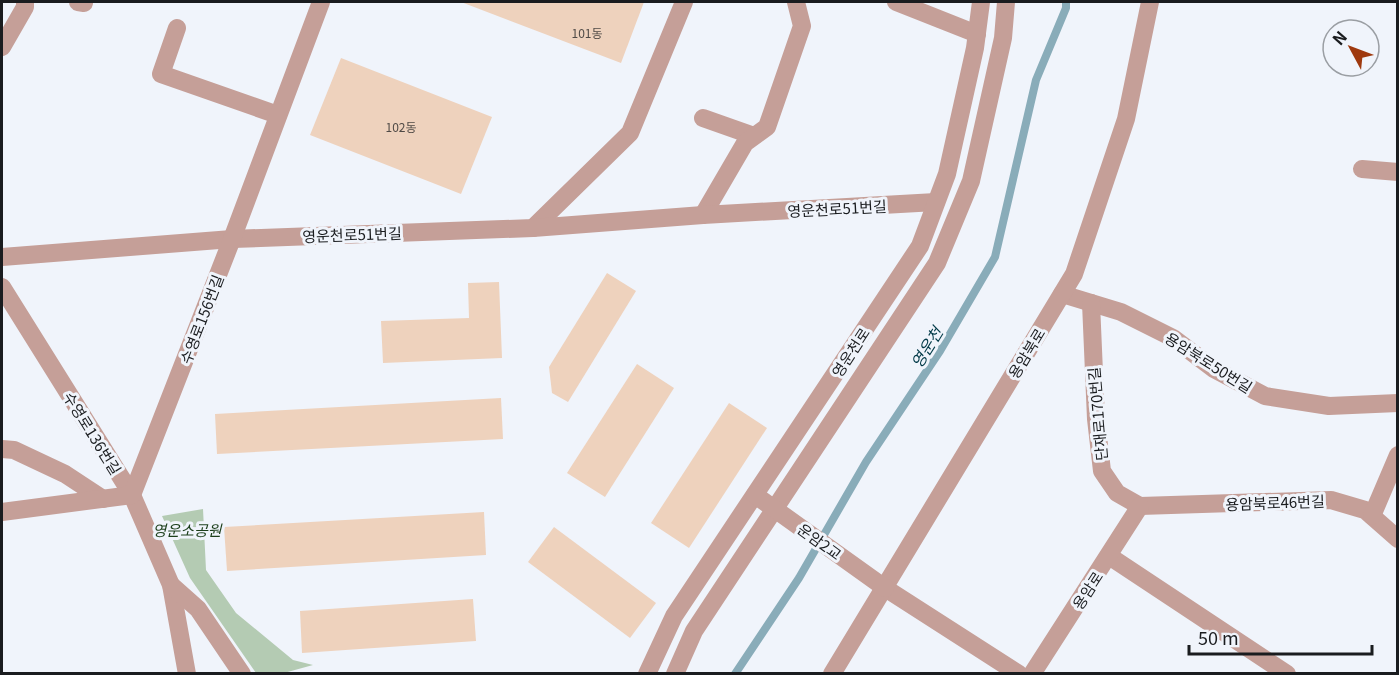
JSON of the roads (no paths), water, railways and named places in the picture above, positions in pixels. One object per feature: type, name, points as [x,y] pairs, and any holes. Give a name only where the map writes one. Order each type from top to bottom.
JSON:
[{"type":"street","points":[[2,46],[25,7],[25,2]]},
{"type":"street","name":"수영로156번길","points":[[132,495],[321,2]]},
{"type":"street","points":[[533,228],[630,133],[684,2]]},
{"type":"street","points":[[703,215],[745,143],[767,127],[802,26],[796,2]]},
{"type":"street","points":[[896,2],[977,33]]},
{"type":"street","name":"영운천로","points":[[647,674],[674,616],[920,246],[947,174],[975,48],[981,2]]},
{"type":"street","points":[[675,674],[694,631],[937,263],[971,181],[1003,38],[1006,2]]},
{"type":"street","name":"용암북로","points":[[832,674],[1074,274],[1126,119],[1150,2]]},
{"type":"street","points":[[177,28],[161,74],[278,115]]},
{"type":"street","points":[[703,118],[754,136]]},
{"type":"street","points":[[1362,169],[1398,172]]},
{"type":"street","name":"영운천로51번길","points":[[2,257],[232,239],[533,228],[703,215],[936,202]]},
{"type":"street","name":"수영로136번길","points":[[2,292],[132,495],[171,585],[188,674]]},
{"type":"street","name":"용암북로50번길","points":[[1062,294],[1121,312],[1173,338],[1214,369],[1265,396],[1329,406],[1398,403]]},
{"type":"street","name":"단재로170번길","points":[[1091,303],[1096,419],[1102,471],[1117,493],[1140,506]]},
{"type":"street","points":[[2,449],[14,450],[65,474],[102,499]]},
{"type":"street","points":[[1372,516],[1398,455]]},
{"type":"street","points":[[2,512],[132,495]]},
{"type":"street","name":"운암2교","points":[[755,495],[885,588]]},
{"type":"street","name":"용암북로46번길","points":[[1140,506],[1331,500],[1365,510],[1398,539]]},
{"type":"street","name":"용암로","points":[[1032,674],[1140,506]]},
{"type":"street","points":[[1109,556],[1287,674]]},
{"type":"street","name":"수영로136번길","points":[[171,585],[198,609],[242,674]]},
{"type":"street","points":[[885,588],[1019,674]]},
{"type":"waterway","name":"영운천","points":[[735,674],[799,578],[866,462],[940,351],[995,257],[1036,80],[1066,8],[1066,2]]},
{"type":"park label","name":"영운소공원","points":[[187,529]]}]
